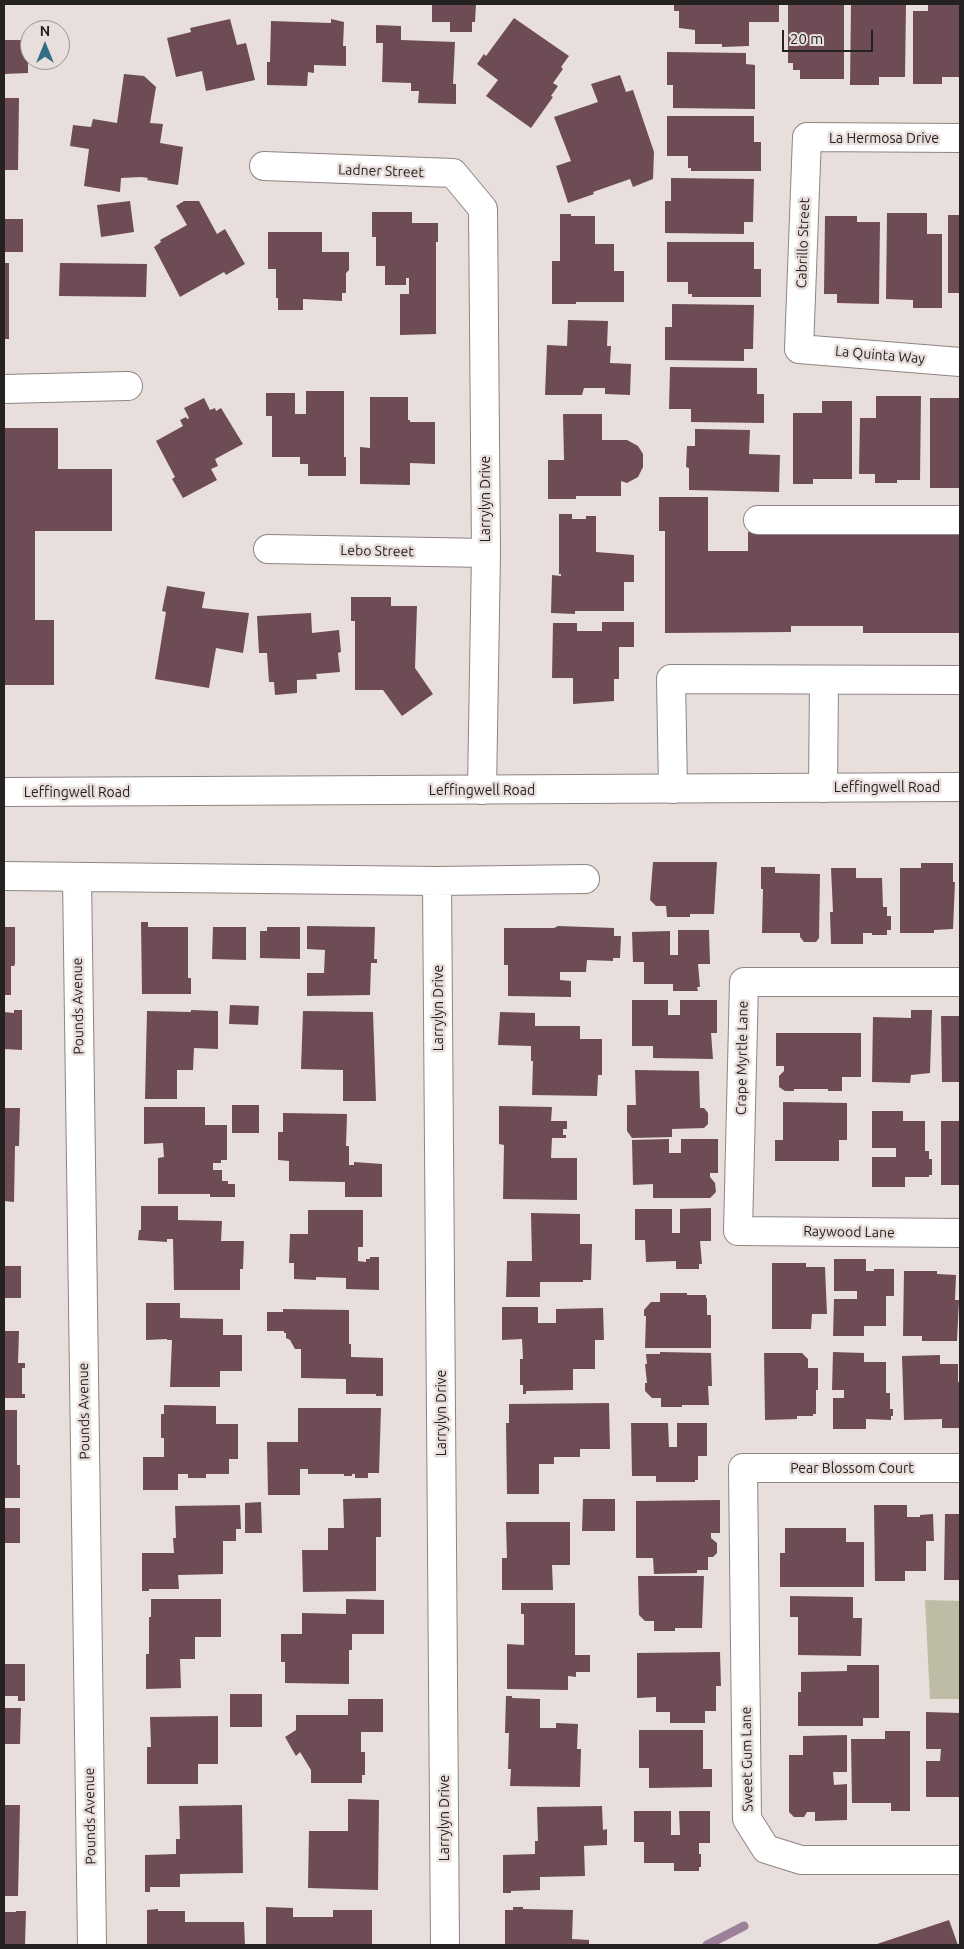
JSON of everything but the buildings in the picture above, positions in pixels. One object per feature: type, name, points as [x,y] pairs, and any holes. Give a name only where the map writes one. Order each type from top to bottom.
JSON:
[{"type":"street","name":"La Hermosa Drive","points":[[807,137],[960,138]]},
{"type":"street","name":"Cabrillo Street","points":[[799,349],[807,137]]},
{"type":"street","name":"Ladner Street","points":[[264,166],[452,173],[483,209]]},
{"type":"street","name":"Larrylyn Drive","points":[[482,790],[486,554],[483,209]]},
{"type":"street","name":"La Quinta Way","points":[[799,349],[960,362]]},
{"type":"street","points":[[4,389],[128,386]]},
{"type":"street","points":[[758,520],[960,520]]},
{"type":"street","name":"Lebo Street","points":[[268,549],[486,554]]},
{"type":"street","points":[[674,789],[671,679],[960,680]]},
{"type":"street","points":[[823,788],[824,680]]},
{"type":"street","name":"Leffingwell Road","points":[[4,792],[960,787]]},
{"type":"street","points":[[4,876],[437,881],[585,879]]},
{"type":"street","name":"Pounds Avenue","points":[[76,877],[92,1945]]},
{"type":"street","name":"Larrylyn Drive","points":[[437,881],[445,1945]]},
{"type":"street","name":"Crape Myrtle Lane","points":[[738,1230],[744,982],[960,982]]},
{"type":"street","name":"Raywood Lane","points":[[738,1230],[960,1233]]},
{"type":"street","name":"Pear Blossom Court","points":[[743,1468],[960,1468]]},
{"type":"street","name":"Sweet Gum Lane","points":[[743,1468],[747,1819],[766,1849],[801,1860],[960,1860]]},
{"type":"shaded area","points":[[925,1600],[960,1601],[960,1699],[930,1699]]},
{"type":"waterway","points":[[707,1945],[744,1926]]}]
